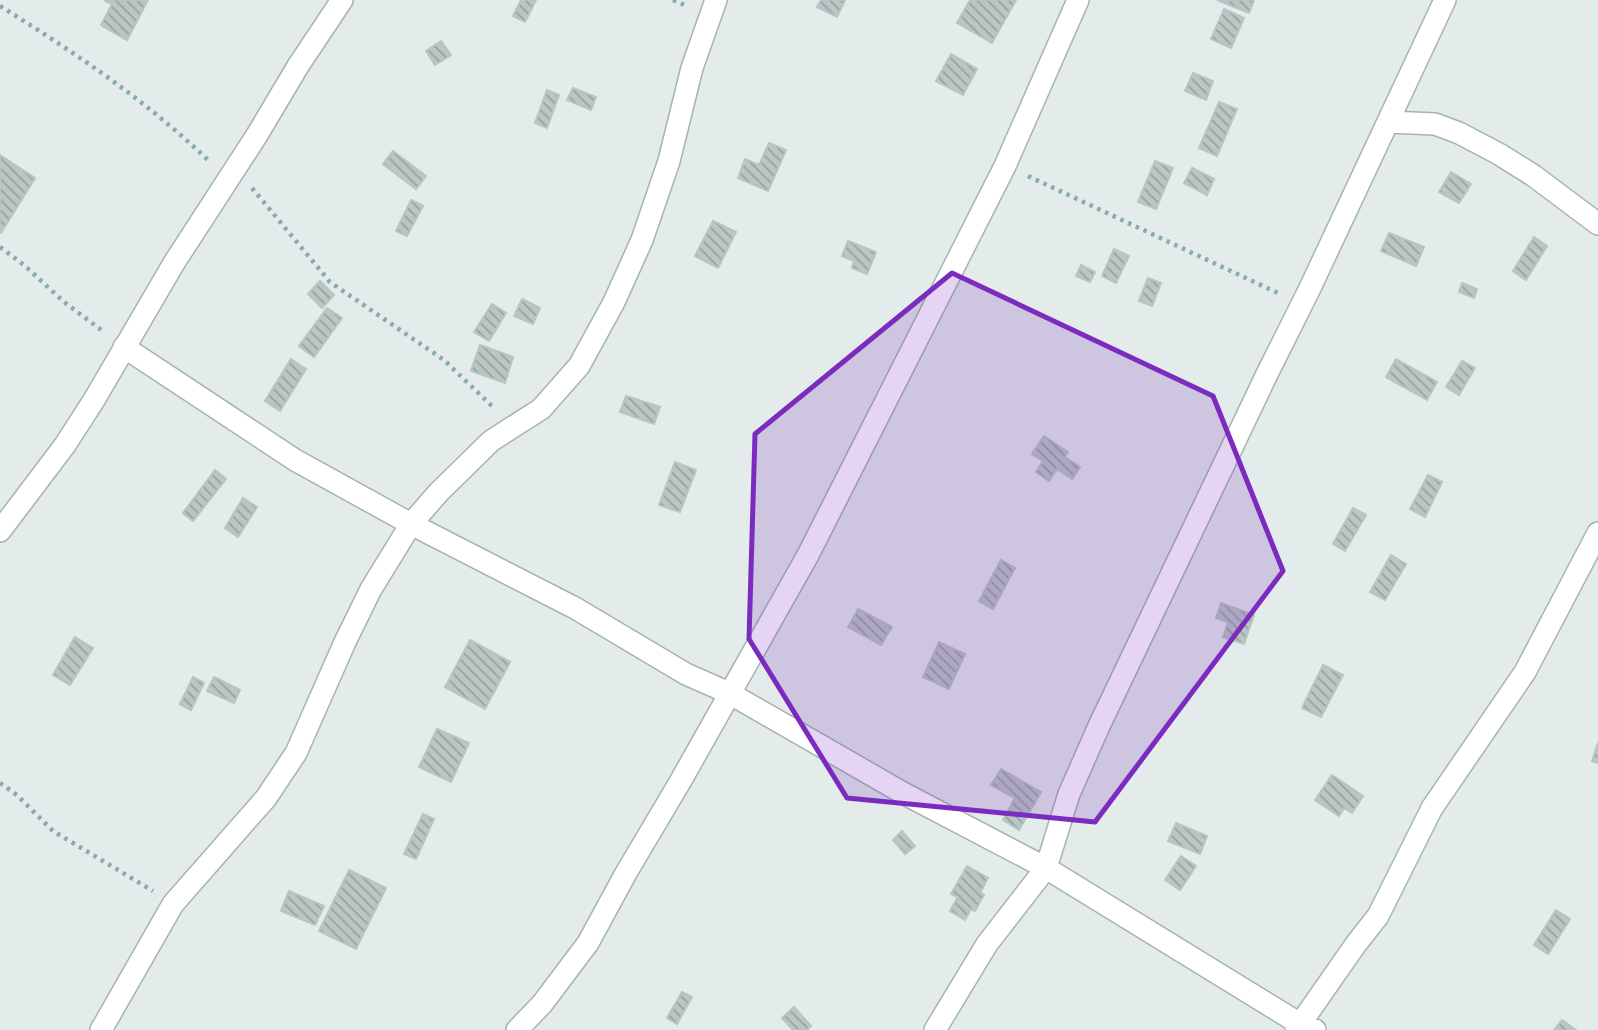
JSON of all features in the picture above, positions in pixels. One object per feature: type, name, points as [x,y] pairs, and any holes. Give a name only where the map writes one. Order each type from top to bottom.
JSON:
[{"type":"street","points":[[0,531],[65,445],[94,400],[181,251],[342,0]]},
{"type":"street","points":[[101,1030],[173,904],[266,799],[296,753],[366,599],[411,524],[491,441],[541,409],[579,366],[614,302],[642,240],[669,161],[692,68],[716,0]]},
{"type":"street","points":[[517,1030],[542,1004],[588,943],[808,555],[1006,166],[1079,0]]},
{"type":"street","points":[[935,1030],[987,944],[1046,868],[1069,794],[1099,726],[1445,0]]},
{"type":"street","points":[[1389,122],[1435,124],[1459,133],[1535,176],[1598,223]]},
{"type":"street","points":[[124,347],[295,460],[411,524],[575,608],[686,674],[729,693],[903,793],[1046,868],[1303,1028],[1356,944],[1378,916],[1432,808],[1525,672],[1598,533]]},
{"type":"path","points":[[0,6],[67,48],[232,174],[330,282],[444,360],[514,426]]},
{"type":"path","points":[[1006,166],[1302,304]]},
{"type":"path","points":[[0,247],[64,302],[124,347]]},
{"type":"path","points":[[0,783],[17,795],[53,831],[173,904]]},
{"type":"highlighted area","points":[[952,273],[1213,396],[1283,571],[1095,822],[847,798],[749,639],[755,434]]},
{"type":"building","points":[[104,0],[148,0],[127,40],[101,25],[112,4]]},
{"type":"building","points":[[521,0],[536,0],[525,22],[513,16]]},
{"type":"building","points":[[821,0],[845,0],[837,17],[817,7]]},
{"type":"building","points":[[970,0],[1016,0],[992,43],[957,23]]},
{"type":"building","points":[[1217,0],[1254,0],[1249,13]]},
{"type":"building","points":[[1224,9],[1244,18],[1231,48],[1211,39]]},
{"type":"building","points":[[441,41],[451,55],[435,65],[426,51]]},
{"type":"building","points":[[951,54],[977,69],[963,95],[936,81]]},
{"type":"building","points":[[1193,73],[1213,81],[1206,100],[1185,91]]},
{"type":"building","points":[[573,88],[596,97],[591,110],[567,100]]},
{"type":"building","points":[[547,90],[559,95],[547,128],[535,123]]},
{"type":"building","points":[[1219,102],[1237,109],[1217,156],[1199,148]]},
{"type":"building","points":[[769,143],[786,150],[768,191],[738,178],[745,159],[759,165]]},
{"type":"building","points":[[393,151],[426,176],[416,189],[383,164]]},
{"type":"building","points":[[0,155],[35,178],[1,233],[0,232]]},
{"type":"building","points":[[1155,161],[1173,168],[1156,209],[1138,202]]},
{"type":"building","points":[[1192,168],[1214,179],[1207,195],[1184,183]]},
{"type":"building","points":[[1451,172],[1471,184],[1459,203],[1439,192]]},
{"type":"building","points":[[411,200],[423,206],[407,236],[396,231]]},
{"type":"building","points":[[713,221],[736,232],[718,268],[695,256]]},
{"type":"building","points":[[1389,233],[1424,247],[1416,266],[1381,251]]},
{"type":"building","points":[[1534,237],[1547,246],[1526,280],[1513,271]]},
{"type":"building","points":[[848,241],[876,252],[867,274],[852,268],[854,261],[842,256]]},
{"type":"building","points":[[1114,249],[1129,256],[1116,283],[1102,276]]},
{"type":"building","points":[[1081,265],[1095,272],[1090,282],[1076,276]]},
{"type":"building","points":[[1148,278],[1161,283],[1152,306],[1139,301]]},
{"type":"building","points":[[320,281],[334,295],[322,308],[308,294]]},
{"type":"building","points":[[1462,283],[1477,289],[1474,298],[1459,292]]},
{"type":"building","points":[[522,299],[540,308],[533,324],[514,316]]},
{"type":"building","points":[[492,304],[506,313],[489,341],[474,332]]},
{"type":"building","points":[[327,308],[342,318],[314,357],[299,346]]},
{"type":"building","points":[[480,345],[513,357],[505,383],[471,371]]},
{"type":"building","points":[[291,359],[306,369],[280,411],[265,401]]},
{"type":"building","points":[[1396,359],[1437,382],[1427,400],[1386,377]]},
{"type":"building","points":[[1462,361],[1475,368],[1459,395],[1446,387]]},
{"type":"building","points":[[626,396],[660,407],[654,424],[620,412]]},
{"type":"building","points":[[1044,436],[1068,452],[1065,457],[1080,467],[1072,479],[1057,469],[1049,481],[1036,472],[1043,461],[1032,454]]},
{"type":"building","points":[[675,462],[696,470],[680,512],[659,505]]},
{"type":"building","points":[[215,470],[226,479],[193,521],[183,513]]},
{"type":"building","points":[[1428,475],[1442,482],[1425,517],[1410,509]]},
{"type":"building","points":[[243,498],[257,507],[238,537],[225,528]]},
{"type":"building","points":[[1353,508],[1366,515],[1345,551],[1333,544]]},
{"type":"building","points":[[1391,555],[1406,564],[1385,600],[1370,592]]},
{"type":"building","points":[[1001,560],[1015,568],[993,609],[979,601]]},
{"type":"building","points":[[1221,603],[1254,615],[1244,644],[1223,637],[1228,622],[1216,618]]},
{"type":"building","points":[[858,609],[892,627],[881,645],[848,627]]},
{"type":"building","points":[[75,637],[93,648],[70,685],[53,675]]},
{"type":"building","points":[[470,640],[510,662],[485,709],[445,687]]},
{"type":"building","points":[[939,642],[965,654],[949,689],[923,677]]},
{"type":"building","points":[[1323,665],[1343,675],[1321,717],[1302,708]]},
{"type":"building","points":[[193,677],[204,683],[191,710],[180,704]]},
{"type":"building","points":[[214,677],[240,690],[234,703],[207,691]]},
{"type":"building","points":[[437,729],[469,743],[451,782],[419,767]]},
{"type":"building","points":[[1598,743],[1598,763],[1592,761]]},
{"type":"building","points":[[1001,769],[1041,792],[1019,830],[1003,820],[1015,798],[991,785]]},
{"type":"building","points":[[1332,775],[1363,796],[1352,813],[1344,808],[1339,816],[1315,800]]},
{"type":"building","points":[[423,814],[434,819],[416,859],[404,854]]},
{"type":"building","points":[[1176,823],[1207,836],[1200,854],[1168,841]]},
{"type":"building","points":[[902,831],[915,846],[905,854],[893,840]]},
{"type":"building","points":[[1181,856],[1196,866],[1180,890],[1165,880]]},
{"type":"building","points":[[967,866],[988,878],[980,893],[984,895],[975,911],[971,909],[965,920],[950,911],[958,897],[951,894]]},
{"type":"building","points":[[349,870],[386,888],[356,949],[319,931]]},
{"type":"building","points":[[289,891],[324,906],[315,925],[281,911]]},
{"type":"building","points":[[1556,910],[1570,919],[1548,954],[1534,945]]},
{"type":"building","points":[[682,992],[692,997],[677,1024],[667,1018]]},
{"type":"building","points":[[794,1007],[811,1026],[807,1030],[793,1030],[782,1018]]},
{"type":"building","points":[[1562,1020],[1576,1030],[1554,1030]]}]
